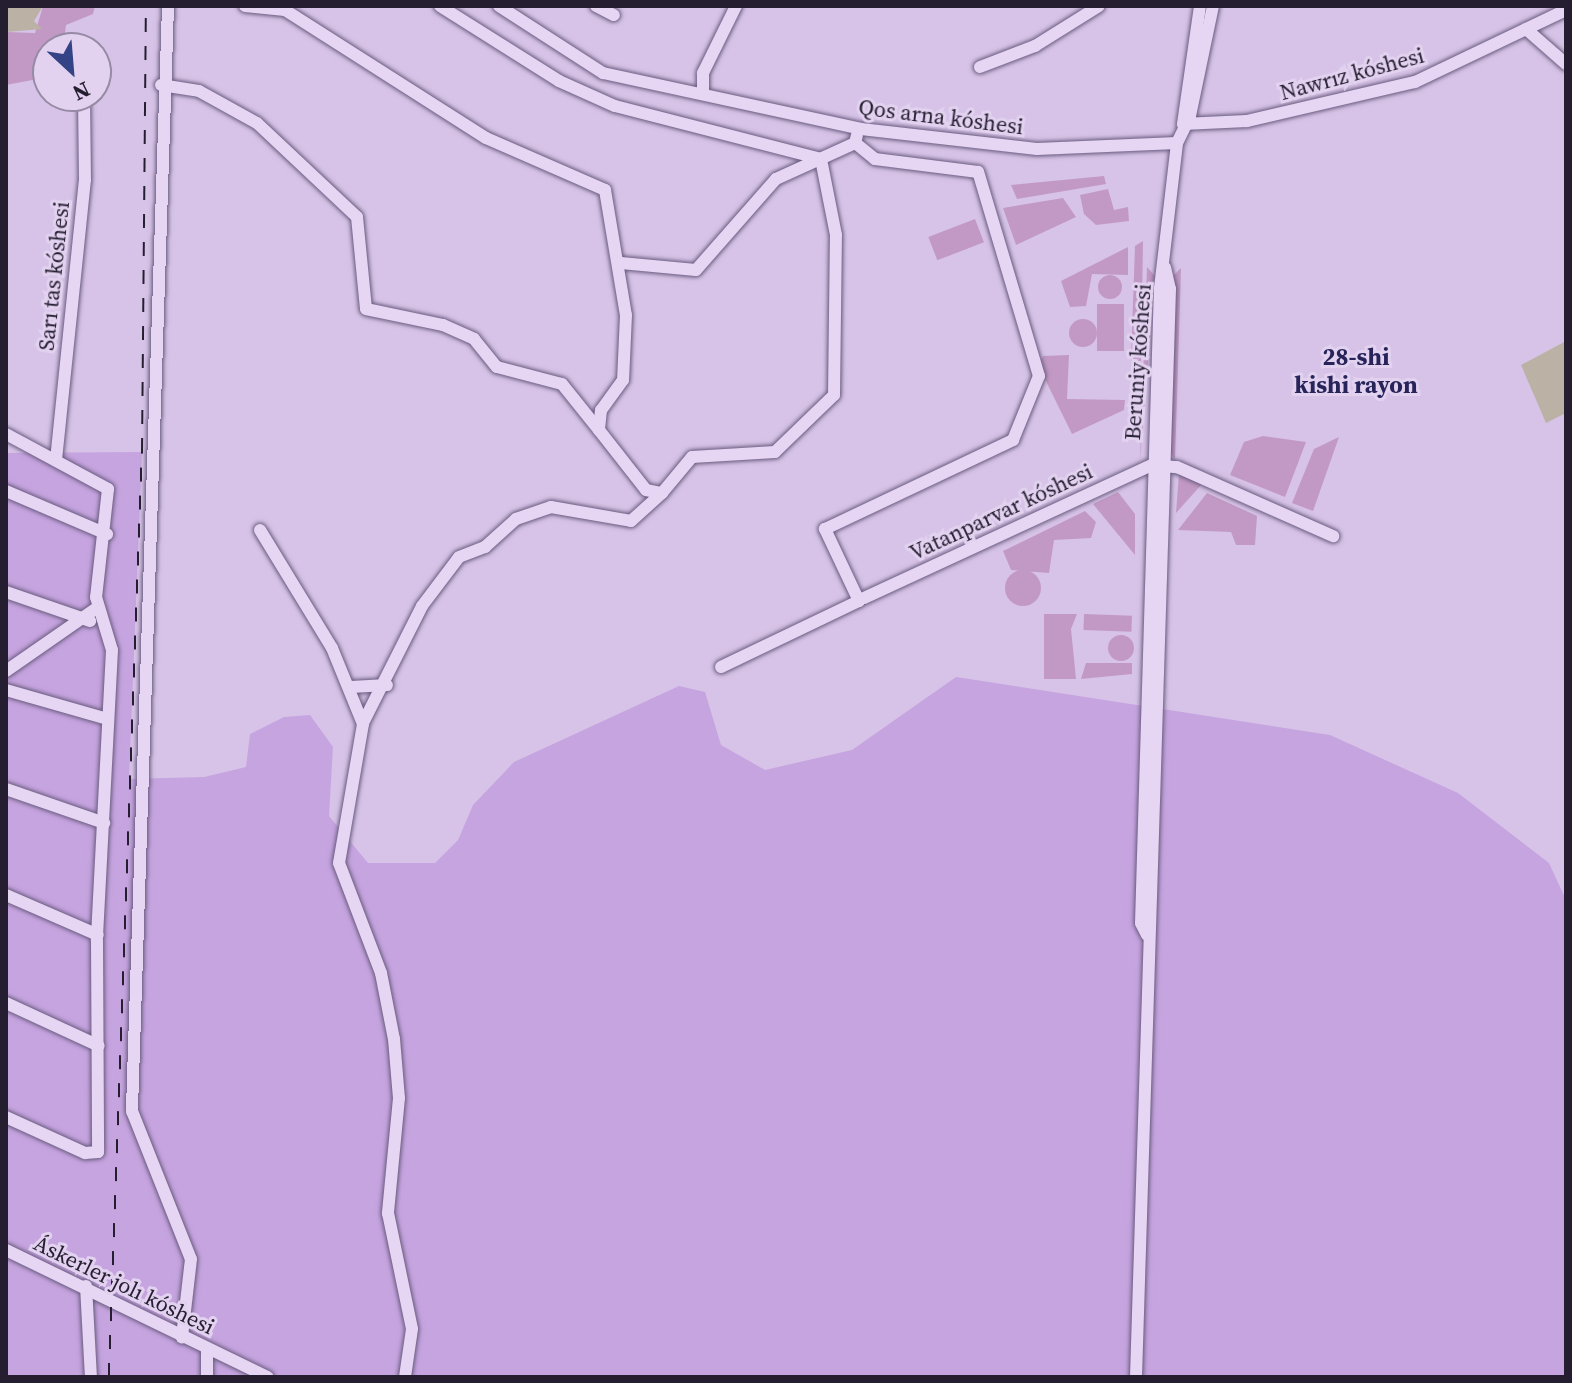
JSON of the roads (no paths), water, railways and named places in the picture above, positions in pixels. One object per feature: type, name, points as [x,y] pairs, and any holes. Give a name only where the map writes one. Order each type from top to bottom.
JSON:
[{"type":"street","points":[[168,6],[161,85],[132,1111],[191,1259],[182,1337]]},
{"type":"street","points":[[245,6],[285,10],[486,138],[605,190],[621,263],[623,380],[601,410],[599,430]]},
{"type":"street","points":[[440,6],[559,81],[615,106],[821,159]]},
{"type":"street","name":"Qos arna kóshesi","points":[[499,6],[603,73],[861,129],[1037,149],[1177,143]]},
{"type":"street","points":[[596,6],[614,15]]},
{"type":"street","points":[[703,93],[703,73],[736,6]]},
{"type":"street","points":[[980,67],[1035,46],[1099,6]]},
{"type":"street","points":[[1183,124],[1200,6]]},
{"type":"street","points":[[1183,124],[1213,6]]},
{"type":"street","name":"Nawrız kóshesi","points":[[1183,124],[1247,121],[1415,82],[1566,10]]},
{"type":"street","points":[[1526,29],[1566,64]]},
{"type":"street","points":[[161,85],[199,91],[257,123],[357,217],[366,309],[443,325],[474,339],[497,367],[562,384],[635,482],[662,493]]},
{"type":"street","name":"Sarı tas kóshesi","points":[[56,460],[85,180],[84,112]]},
{"type":"street","name":"Beruniy kóshesi","points":[[1136,1377],[1157,466],[1165,268],[1177,143],[1183,124]]},
{"type":"street","points":[[621,263],[696,270],[776,179],[855,143],[861,129]]},
{"type":"street","points":[[855,143],[875,159],[978,172],[1039,376],[1013,440],[825,529],[862,599]]},
{"type":"street","points":[[405,1377],[412,1329],[388,1213],[399,1098],[394,1039],[381,973],[339,863],[363,724],[387,685],[422,606],[459,557],[485,547],[516,519],[551,507],[631,521],[662,493],[692,457],[775,452],[834,395],[836,235],[821,159]]},
{"type":"street","points":[[6,434],[108,489],[107,534],[98,607],[108,628],[98,935],[98,1152],[85,1153],[6,1117]]},
{"type":"street","points":[[1157,466],[1333,536]]},
{"type":"street","name":"Vatanparvar kóshesi","points":[[721,667],[862,599],[1157,466]]},
{"type":"street","points":[[6,491],[107,534]]},
{"type":"street","points":[[260,530],[351,687],[363,724]]},
{"type":"street","points":[[6,592],[108,628]]},
{"type":"street","points":[[6,671],[85,619],[98,607]]},
{"type":"street","points":[[351,687],[387,685]]},
{"type":"street","points":[[6,690],[104,718]]},
{"type":"street","points":[[6,789],[104,823]]},
{"type":"street","points":[[6,895],[98,935]]},
{"type":"street","points":[[6,1003],[99,1046]]},
{"type":"street","name":"Áskerler jolı kóshesi","points":[[6,1250],[86,1286],[112,1306],[268,1377]]},
{"type":"street","points":[[86,1286],[91,1377]]},
{"type":"street","points":[[207,1348],[207,1377]]},
{"type":"railway","points":[[109,1377],[142,452],[146,6]]},
{"type":"district","name":"28-shi kishi rayon","points":[[1356,371]]}]
